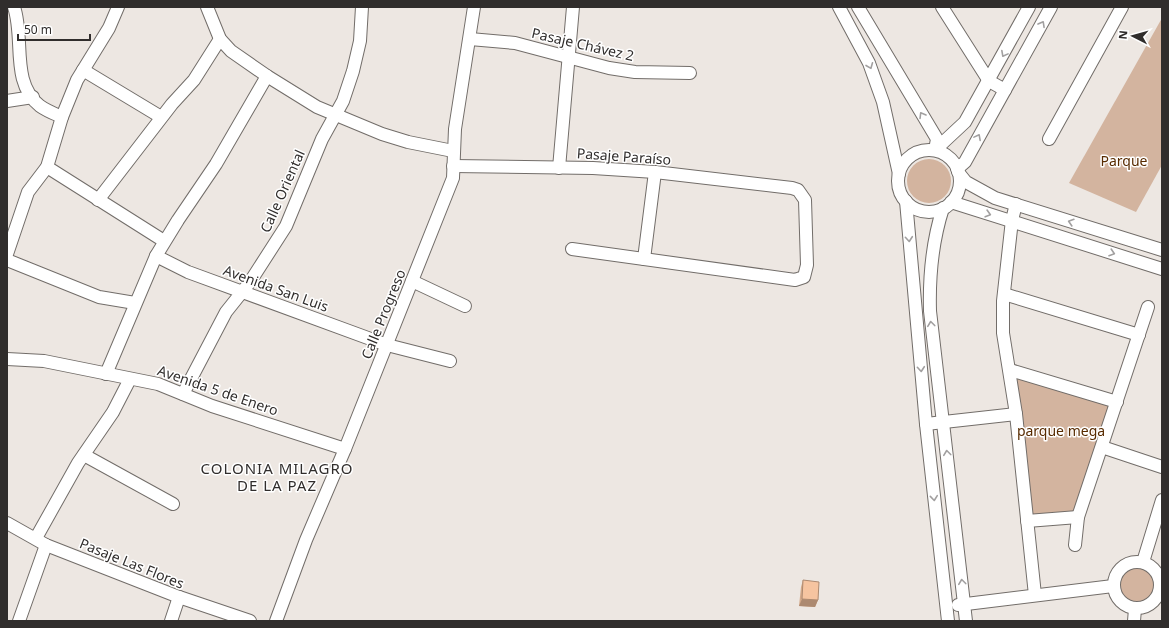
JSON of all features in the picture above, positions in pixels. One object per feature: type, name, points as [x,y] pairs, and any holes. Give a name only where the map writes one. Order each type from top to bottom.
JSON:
[{"type":"street","points":[[14,7],[19,28],[21,72],[25,88],[40,106],[62,117]]},
{"type":"street","points":[[7,254],[28,192],[47,167],[62,117],[77,80],[109,28],[118,7]]},
{"type":"street","points":[[207,7],[220,39],[231,51],[267,76],[317,107],[382,134],[408,142],[453,151]]},
{"type":"street","name":"Calle Oriental","points":[[182,394],[226,312],[243,291],[286,226],[322,139],[342,101],[354,71],[360,41],[362,7]]},
{"type":"street","name":"Calle Progreso","points":[[276,621],[314,519],[345,449],[453,178],[453,151],[474,7]]},
{"type":"street","points":[[559,168],[573,7]]},
{"type":"street","points":[[839,7],[869,63],[883,102],[899,174],[899,188],[906,201],[926,424],[948,621]]},
{"type":"street","points":[[858,7],[937,139],[935,150]]},
{"type":"street","points":[[935,150],[965,122],[1029,7]]},
{"type":"street","points":[[906,201],[917,209],[932,211],[947,205],[955,197],[960,185],[958,171],[965,162],[1051,7]]},
{"type":"street","points":[[1049,139],[1122,7]]},
{"type":"street","points":[[945,9],[989,81],[1005,90]]},
{"type":"street","points":[[858,43],[874,32]]},
{"type":"street","points":[[98,200],[161,117],[194,80],[220,39]]},
{"type":"street","name":"Pasaje Chávez 2","points":[[470,39],[515,43],[609,68],[635,72],[690,73]]},
{"type":"street","points":[[83,70],[161,117]]},
{"type":"street","points":[[106,374],[135,303],[164,241],[216,164],[267,76]]},
{"type":"street","points":[[7,101],[33,97]]},
{"type":"street","points":[[899,174],[905,162],[915,153],[935,150],[947,156],[966,182],[995,198],[1162,250]]},
{"type":"street","name":"Pasaje Paraíso","points":[[453,166],[655,172],[792,188],[798,190],[805,200],[807,265],[804,277],[795,280],[644,259]]},
{"type":"street","points":[[47,167],[164,241]]},
{"type":"street","points":[[572,249],[644,259],[655,172]]},
{"type":"street","points":[[1016,204],[1012,220],[1004,294],[1004,333],[1016,414],[1035,596]]},
{"type":"street","points":[[947,205],[1012,220],[1162,269]]},
{"type":"street","points":[[947,205],[934,241],[929,285],[930,311],[966,621]]},
{"type":"street","name":"Avenida San Luis","points":[[156,256],[188,272],[387,345],[450,361]]},
{"type":"street","points":[[7,260],[99,297],[135,303]]},
{"type":"street","points":[[412,281],[465,306]]},
{"type":"street","points":[[1004,294],[1139,335]]},
{"type":"street","points":[[1075,545],[1078,517],[1148,307]]},
{"type":"street","name":"Avenida 5 de Enero","points":[[7,359],[44,361],[158,384],[212,406],[345,449]]},
{"type":"street","points":[[1010,370],[1116,402]]},
{"type":"street","points":[[36,538],[84,455],[113,412],[130,379]]},
{"type":"street","points":[[926,424],[1016,414]]},
{"type":"street","points":[[1102,447],[1162,467]]},
{"type":"street","points":[[84,455],[173,504]]},
{"type":"street","points":[[1143,562],[1162,500]]},
{"type":"street","points":[[1027,521],[1078,517]]},
{"type":"street","name":"Pasaje Las Flores","points":[[7,523],[46,545],[179,597],[250,621]]},
{"type":"street","points":[[19,621],[46,545]]},
{"type":"street","points":[[1132,562],[1143,562],[1152,568],[1159,577],[1160,595],[1151,604],[1141,608],[1134,615],[1116,597],[1113,586],[1115,576],[1122,567],[1132,562]]},
{"type":"street","points":[[946,606],[1113,586]]},
{"type":"street","points":[[171,621],[179,597]]},
{"type":"green space","name":"Parque","points":[[1162,18],[1162,165],[1136,212],[1069,183]]},
{"type":"green space","points":[[925,159],[933,159],[945,165],[951,177],[951,185],[945,197],[933,203],[925,203],[913,197],[907,185],[907,177],[913,165]]},
{"type":"green space","name":"parque mega","points":[[1010,370],[1117,402],[1078,517],[1027,521]]},
{"type":"green space","points":[[1148,564],[1159,577],[1158,594],[1135,609],[1113,586],[1122,567]]},
{"type":"building","points":[[803,580],[819,582],[818,600],[802,599]]},
{"type":"district","name":"COLONIA MILAGRO DE LA PAZ","points":[[277,476]]}]
